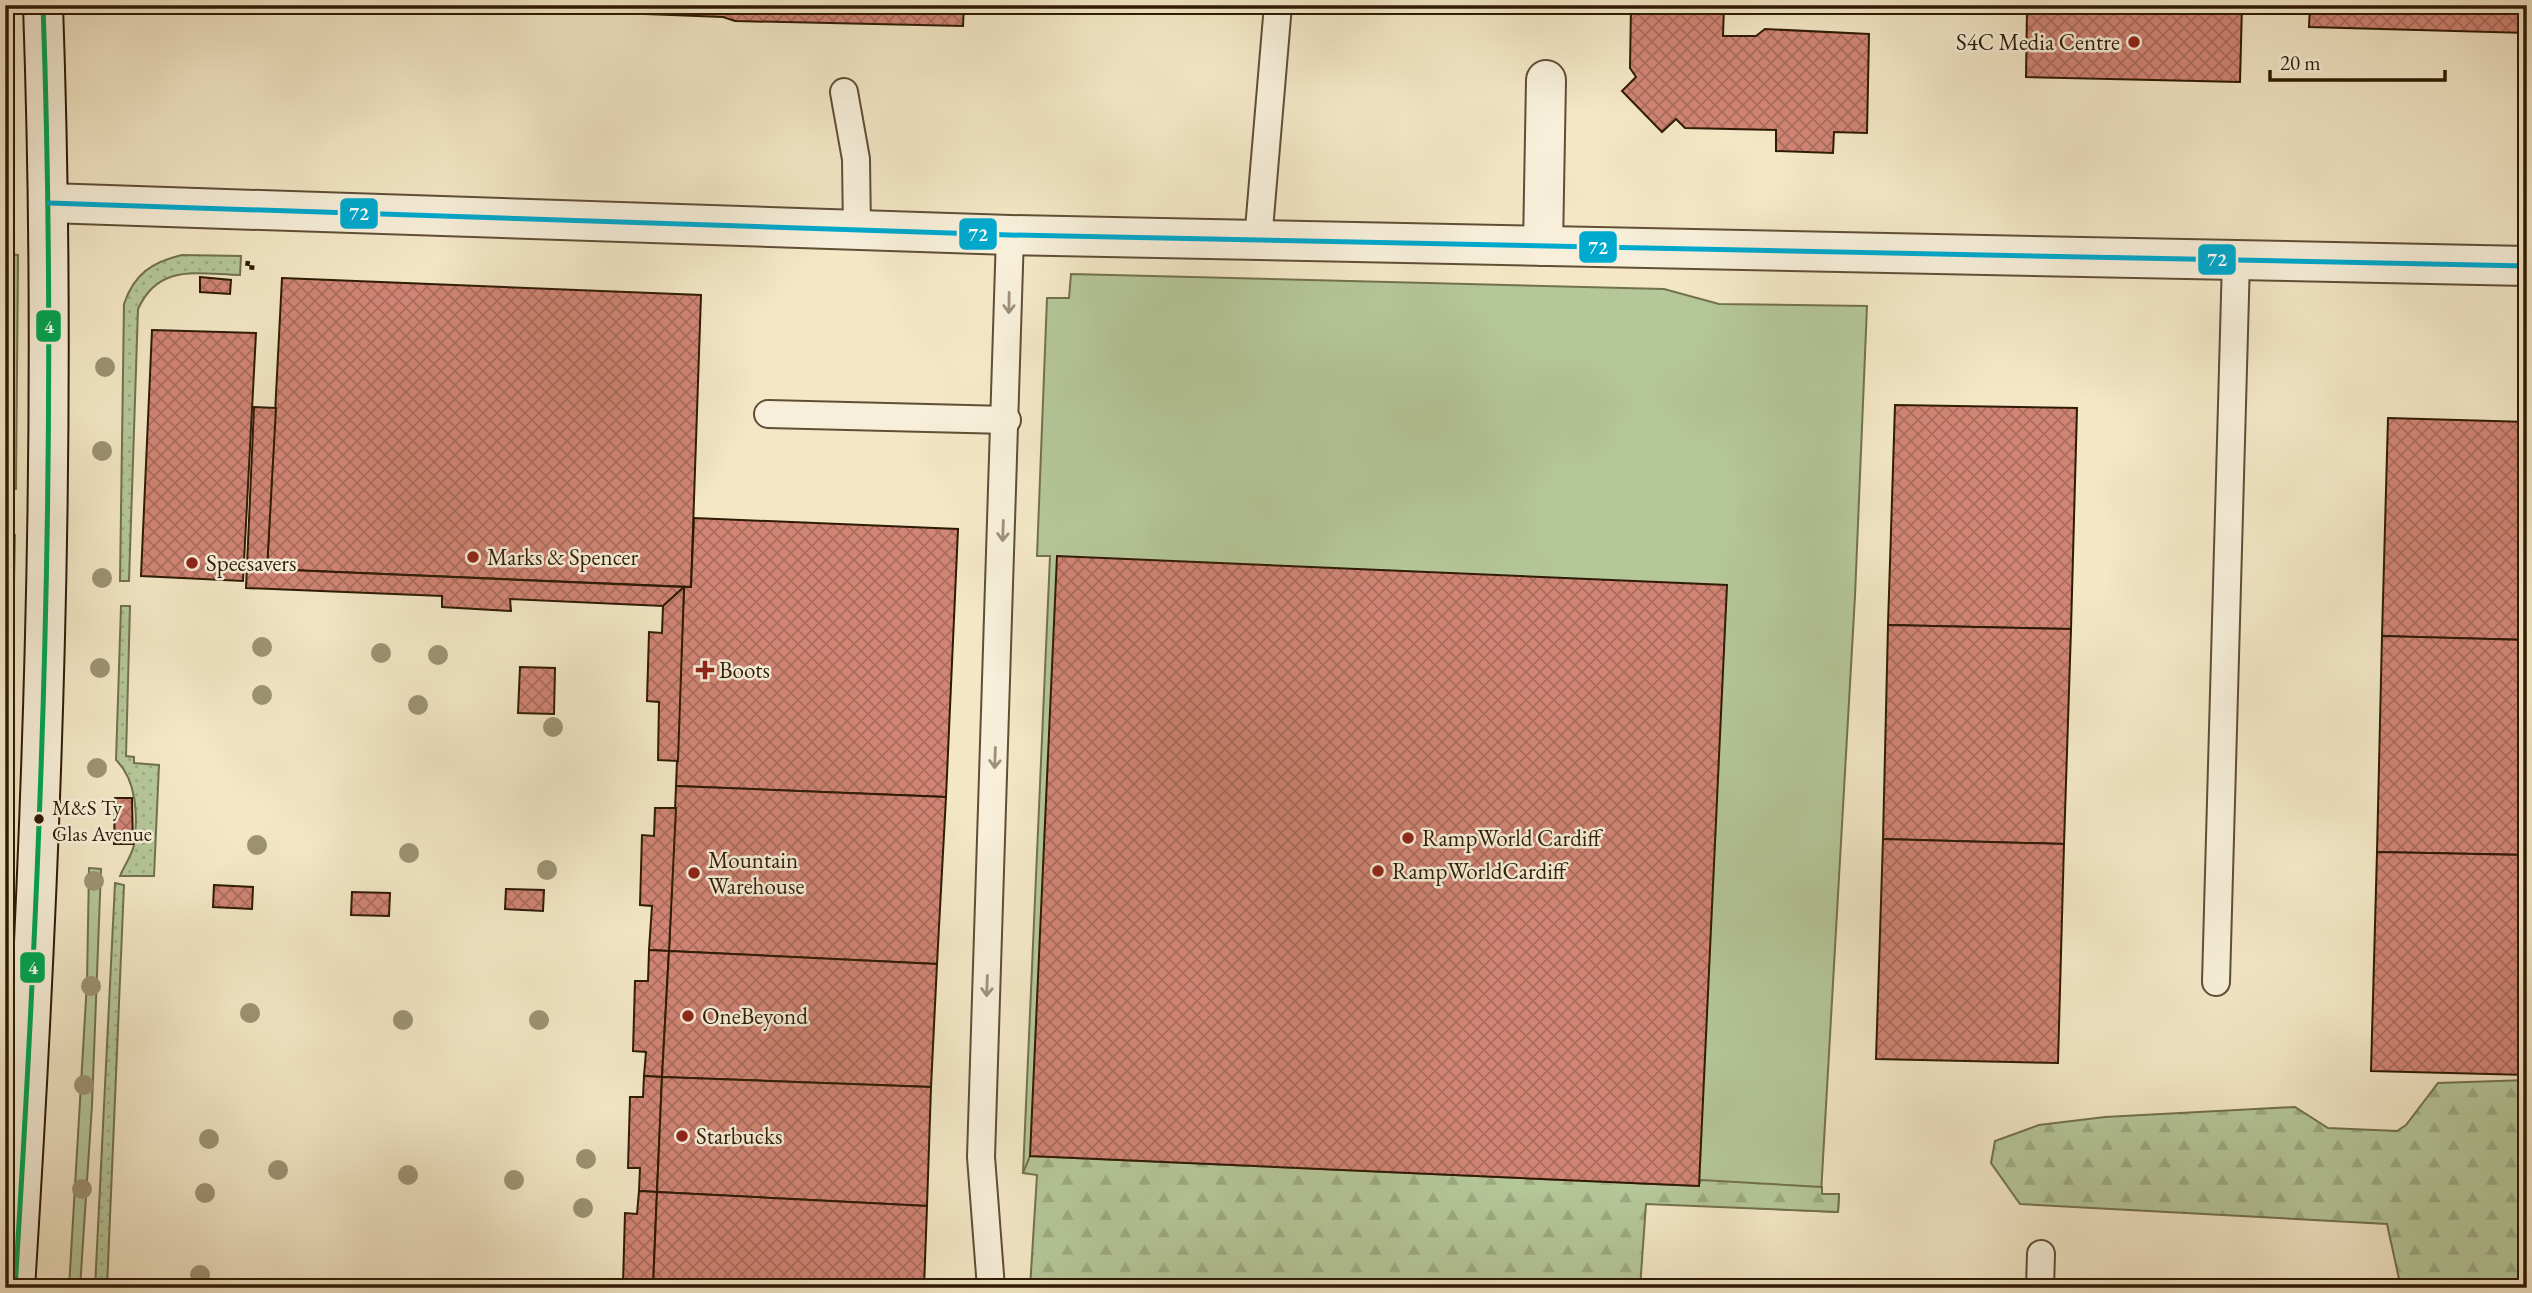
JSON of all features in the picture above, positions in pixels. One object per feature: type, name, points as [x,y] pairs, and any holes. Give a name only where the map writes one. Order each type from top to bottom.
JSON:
[{"type":"street","points":[[15,1288],[32,1008],[44,692],[50,363],[49,204],[43,5]]},
{"type":"street","points":[[1543,246],[1546,80]]},
{"type":"street","points":[[49,204],[1010,235],[2527,266]]},
{"type":"lane","points":[[1258,241],[1278,5]]},
{"type":"lane","points":[[844,92],[856,159],[858,231]]},
{"type":"lane","points":[[991,1288],[981,1157],[1007,420],[1010,235]]},
{"type":"lane","points":[[2216,982],[2236,260]]},
{"type":"lane","points":[[768,414],[1007,420]]},
{"type":"lane","points":[[2040,1288],[2041,1254]]},
{"type":"path","points":[[248,261],[247,268],[256,268]]},
{"type":"green space","points":[[5,254],[18,255],[16,489],[5,489]]},
{"type":"green space","points":[[182,255],[241,256],[240,275],[194,273],[168,278],[147,294],[138,309],[129,581],[120,581],[124,304],[133,285],[146,271],[162,261]]},
{"type":"green space","points":[[1071,274],[1664,289],[1719,304],[1867,306],[1855,596],[1821,1194],[1839,1194],[1838,1212],[1023,1173],[1050,556],[1037,556],[1047,298],[1069,298]]},
{"type":"green space","points":[[5,535],[15,535],[5,1008]]},
{"type":"green space","points":[[121,606],[130,606],[126,756],[134,757],[134,763],[159,765],[154,876],[120,876],[133,849],[136,823],[132,788],[123,768],[116,760]]},
{"type":"green space","points":[[89,868],[101,869],[92,1105],[80,1288],[69,1288],[87,982]]},
{"type":"green space","points":[[115,883],[124,885],[107,1288],[95,1288]]},
{"type":"green space","points":[[2527,1080],[2527,1288],[2401,1288],[2387,1224],[2020,1204],[1991,1163],[1995,1141],[2039,1125],[2105,1117],[2295,1107],[2328,1128],[2397,1131],[2406,1125],[2438,1083]]},
{"type":"green space","points":[[1030,1156],[1698,1186],[1701,1180],[1822,1187],[1822,1194],[1839,1194],[1838,1212],[1646,1204],[1640,1288],[1030,1288],[1037,1175],[1023,1173]]},
{"type":"building","points":[[411,5],[964,5],[963,26],[735,21],[723,17]]},
{"type":"building","points":[[1631,5],[1724,5],[1723,36],[1756,36],[1765,29],[1869,34],[1867,133],[1834,132],[1833,153],[1776,151],[1776,130],[1685,128],[1676,119],[1662,132],[1622,91],[1636,77],[1630,68]]},
{"type":"building","name":"S4C Media Centre","points":[[1973,5],[2242,5],[2240,82],[2026,77],[2027,10],[1973,8]]},
{"type":"building","points":[[2310,5],[2527,5],[2527,33],[2309,27]]},
{"type":"building","points":[[200,277],[231,280],[230,294],[200,292]]},
{"type":"building","points":[[282,278],[701,295],[691,587],[267,569]]},
{"type":"building","points":[[152,330],[256,333],[243,581],[141,576]]},
{"type":"building","points":[[1895,405],[2077,408],[2071,629],[1888,625]]},
{"type":"building","points":[[254,407],[276,408],[267,569],[684,587],[663,606],[510,599],[511,611],[442,607],[442,596],[246,588]]},
{"type":"building","points":[[2388,418],[2527,422],[2527,640],[2382,636]]},
{"type":"building","points":[[694,518],[958,529],[946,797],[676,786],[684,587],[691,587]]},
{"type":"building","name":"RampWorldCardiff","points":[[1057,556],[1727,585],[1699,1186],[1030,1156]]},
{"type":"building","points":[[684,587],[678,761],[658,760],[659,702],[647,701],[649,632],[662,633],[663,606]]},
{"type":"building","points":[[1888,625],[2071,629],[2064,844],[1883,839]]},
{"type":"building","points":[[2382,636],[2527,640],[2527,855],[2377,852]]},
{"type":"building","points":[[520,667],[555,668],[554,714],[518,713]]},
{"type":"building","points":[[676,786],[946,797],[937,964],[669,951]]},
{"type":"building","points":[[115,798],[132,798],[133,844],[114,844]]},
{"type":"building","points":[[655,808],[676,808],[669,951],[649,950],[652,906],[640,905],[642,835],[654,836]]},
{"type":"building","points":[[1883,839],[2064,844],[2058,1063],[1876,1059]]},
{"type":"building","points":[[2377,852],[2527,855],[2527,1075],[2371,1071]]},
{"type":"building","points":[[214,885],[253,887],[252,909],[213,907]]},
{"type":"building","points":[[506,889],[544,890],[543,911],[505,909]]},
{"type":"building","points":[[352,892],[390,893],[389,916],[351,915]]},
{"type":"building","points":[[649,950],[669,951],[662,1077],[644,1076],[646,1052],[633,1051],[635,981],[648,981]]},
{"type":"building","points":[[669,951],[937,964],[931,1087],[662,1077]]},
{"type":"building","points":[[644,1076],[662,1077],[657,1192],[639,1191],[640,1168],[628,1168],[630,1097],[643,1097]]},
{"type":"building","points":[[662,1077],[931,1087],[927,1206],[657,1192]]},
{"type":"building","points":[[639,1191],[657,1192],[653,1288],[623,1284],[625,1213],[637,1214]]},
{"type":"building","points":[[657,1192],[927,1206],[924,1288],[653,1288]]},
{"type":"transit line","name":"4","points":[[15,1288],[33,968],[45,647],[49,326],[43,5]]},
{"type":"transit line","name":"72","points":[[49,203],[1010,235],[2527,266]]},
{"type":"place","name":"S4C Media Centre","points":[[2134,42]]},
{"type":"place","name":"Marks & Spencer","points":[[473,557]]},
{"type":"place","name":"Specsavers","points":[[192,563]]},
{"type":"place","name":"Boots","points":[[705,670]]},
{"type":"place","name":"M&S Ty Glas Avenue","points":[[39,819]]},
{"type":"place","name":"RampWorld Cardiff","points":[[1408,838]]},
{"type":"place","name":"RampWorldCardiff","points":[[1378,871]]},
{"type":"place","name":"Mountain Warehouse","points":[[694,873]]},
{"type":"place","name":"OneBeyond","points":[[688,1016]]},
{"type":"place","name":"Starbucks","points":[[682,1136]]}]
